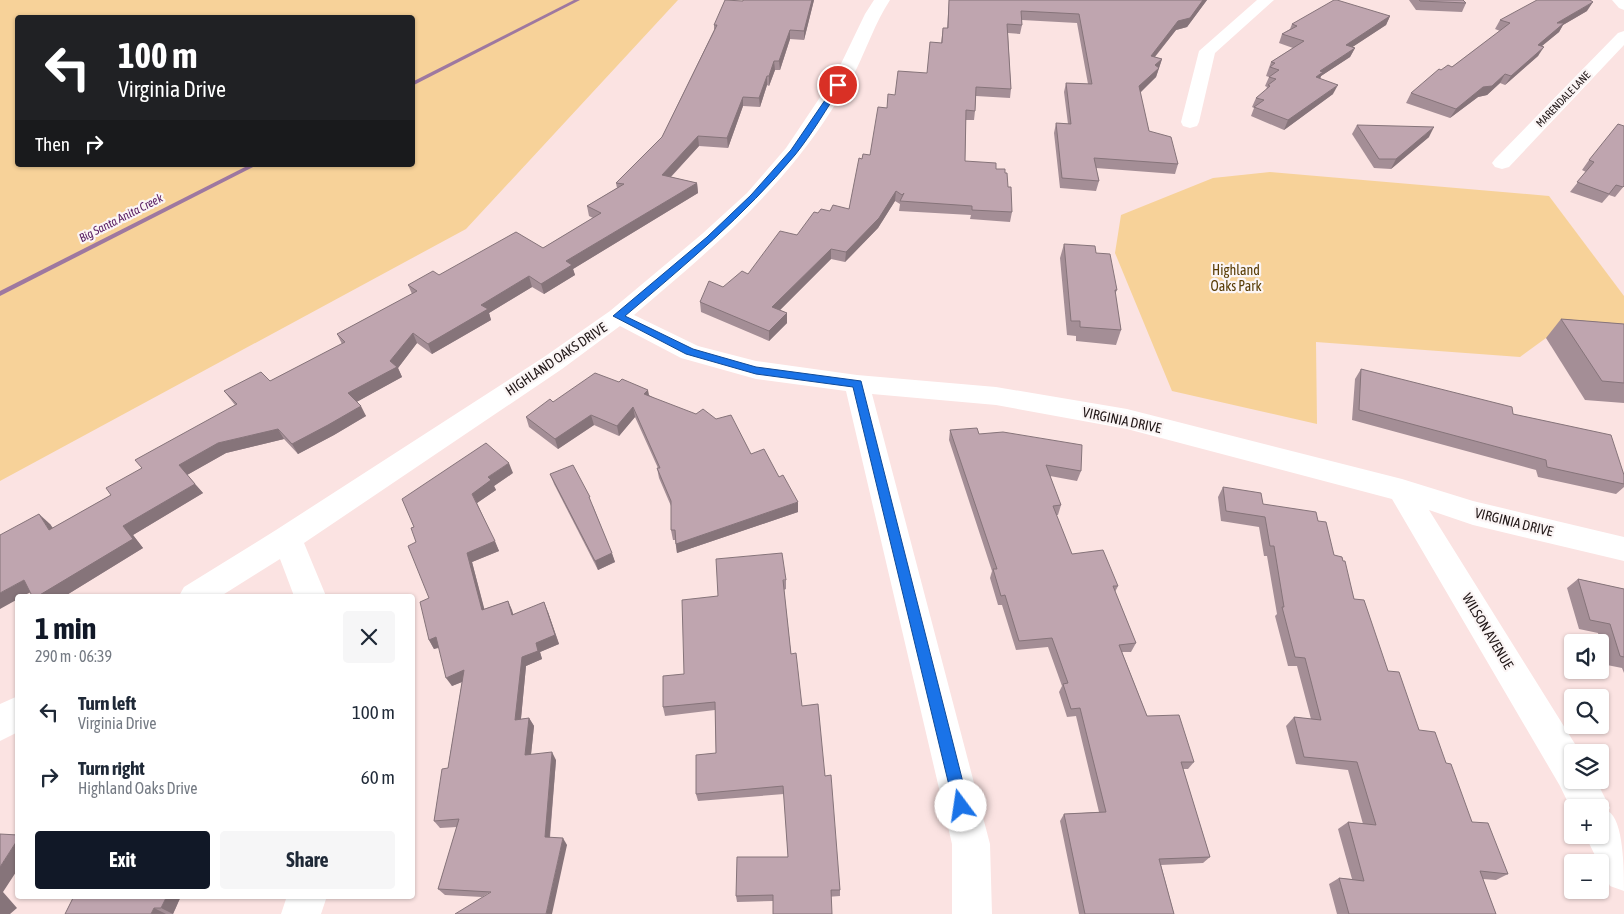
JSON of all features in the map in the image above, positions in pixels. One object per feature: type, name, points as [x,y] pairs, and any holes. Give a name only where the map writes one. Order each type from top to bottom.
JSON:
[{"type":"street","name":"HIGHLAND OAKS DRIVE","points":[[197,594],[287,538],[553,363],[618,316],[710,239],[754,197],[794,152],[822,112],[846,72],[873,14],[882,0]]},
{"type":"street","points":[[1190,122],[1207,51],[1266,0]]},
{"type":"street","points":[[1620,0],[1624,5]]},
{"type":"street","name":"MARENDALE LANE","points":[[1502,163],[1624,36]]},
{"type":"street","name":"VIRGINIA DRIVE","points":[[618,316],[690,352],[756,370],[857,384],[996,396],[1127,420],[1402,490],[1473,513],[1624,549]]},
{"type":"street","points":[[857,384],[971,844],[972,914]]},
{"type":"street","name":"WILSON AVENUE","points":[[1402,490],[1564,760]]},
{"type":"street","points":[[287,538],[309,594]]},
{"type":"street","points":[[0,724],[15,714]]},
{"type":"street","points":[[1609,843],[1624,872]]},
{"type":"street","points":[[301,914],[305,899]]},
{"type":"green space","points":[[0,0],[678,0],[466,229],[0,481]]},
{"type":"green space","name":"Highland Oaks Park","points":[[1270,172],[1549,196],[1624,296],[1624,344],[1546,338],[1520,357],[1316,342],[1317,424],[1172,391],[1115,253],[1121,215],[1213,178]]},
{"type":"building","points":[[725,0],[812,0],[804,31],[790,30],[779,61],[774,61],[759,98],[743,97],[727,138],[698,136],[662,175],[697,183],[566,261],[572,265],[541,284],[529,276],[481,305],[488,309],[428,344],[413,333],[390,361],[397,367],[348,393],[361,406],[292,444],[278,429],[218,443],[179,465],[195,484],[123,526],[133,539],[41,594],[31,594],[24,580],[0,593],[0,535],[39,514],[49,530],[111,495],[106,488],[142,468],[135,460],[237,404],[224,391],[261,372],[270,381],[345,342],[337,334],[417,291],[408,285],[433,271],[439,275],[516,232],[543,248],[601,213],[587,206],[624,184],[616,183],[662,137],[717,25],[714,25]]},
{"type":"building","points":[[949,0],[1203,0],[1190,18],[1178,21],[1151,56],[1162,59],[1155,65],[1159,68],[1139,86],[1149,131],[1171,137],[1178,164],[1094,158],[1099,181],[1062,178],[1056,123],[1071,124],[1066,83],[1092,84],[1079,14],[1021,11],[1022,25],[1007,24],[1011,89],[976,87],[975,111],[966,110],[965,161],[996,163],[996,169],[1005,169],[1008,187],[1011,187],[1012,212],[972,210],[972,206],[900,201],[904,193],[902,195],[896,191],[879,218],[846,252],[831,249],[772,307],[787,313],[769,331],[700,302],[709,281],[723,287],[742,271],[748,274],[780,231],[797,235],[814,212],[818,213],[821,209],[830,211],[833,205],[849,209],[859,158],[862,159],[863,154],[870,155],[878,107],[887,108],[888,94],[895,95],[898,71],[927,73],[930,42],[942,43],[943,28],[948,28]]},
{"type":"building","points":[[1334,0],[1390,16],[1346,45],[1355,48],[1320,71],[1323,72],[1316,77],[1338,85],[1288,120],[1254,107],[1264,100],[1256,98],[1276,79],[1269,77],[1279,70],[1270,67],[1275,63],[1271,62],[1304,41],[1282,34],[1297,26],[1292,24]]},
{"type":"building","points":[[1463,0],[1466,3],[1420,1]]},
{"type":"building","points":[[1537,0],[1590,0],[1593,2],[1557,23],[1564,23],[1538,45],[1544,47],[1511,76],[1505,74],[1492,86],[1483,87],[1456,109],[1411,93],[1439,69],[1441,70],[1448,65],[1452,67],[1510,23],[1500,20]]},
{"type":"building","points":[[1618,124],[1624,126],[1624,186],[1616,185],[1609,194],[1577,182],[1594,162],[1589,160]]},
{"type":"building","points":[[1357,125],[1434,127],[1396,159],[1379,159]]},
{"type":"building","points":[[1064,244],[1095,246],[1096,253],[1110,254],[1117,290],[1115,290],[1121,330],[1080,327],[1080,321],[1071,321]]},
{"type":"building","points":[[1561,319],[1624,324],[1624,383],[1602,381]]},
{"type":"building","points":[[1361,369],[1512,407],[1513,414],[1611,435],[1624,475],[1624,484],[1547,467],[1546,460],[1359,410]]},
{"type":"building","points":[[595,373],[619,382],[622,379],[648,390],[644,394],[696,414],[703,409],[716,419],[731,415],[751,454],[764,449],[779,477],[783,475],[798,502],[676,544],[675,530],[671,530],[671,501],[657,468],[660,468],[633,407],[617,426],[591,415],[555,439],[526,417],[550,399],[553,402]]},
{"type":"building","points":[[977,428],[979,434],[1003,432],[1082,445],[1081,471],[1046,465],[1061,505],[1053,506],[1072,554],[1103,550],[1118,586],[1113,586],[1136,643],[1119,645],[1147,716],[1179,715],[1194,762],[1181,762],[1210,857],[1159,859],[1174,914],[1085,914],[1064,814],[1106,812],[1080,708],[1071,709],[1063,684],[1068,683],[1052,638],[1019,641],[1005,595],[1001,596],[993,569],[997,569],[950,430]]},
{"type":"building","points":[[486,443],[509,463],[488,477],[491,480],[472,494],[495,541],[467,553],[482,610],[508,601],[512,615],[544,602],[555,635],[536,643],[538,651],[522,657],[515,720],[529,718],[525,755],[552,752],[545,837],[563,838],[546,914],[455,914],[491,892],[438,889],[459,819],[434,821],[442,769],[448,768],[464,670],[446,678],[436,637],[429,640],[420,602],[429,598],[408,546],[416,542],[411,528],[414,527],[402,499]]},
{"type":"building","points":[[573,465],[590,497],[612,553],[595,561],[550,474]]},
{"type":"building","points":[[1223,487],[1261,493],[1263,504],[1316,512],[1318,521],[1326,522],[1334,555],[1342,557],[1343,561],[1345,561],[1354,599],[1364,600],[1388,671],[1399,672],[1419,730],[1435,732],[1446,763],[1451,764],[1472,822],[1488,823],[1508,874],[1480,871],[1496,914],[1349,914],[1339,878],[1364,881],[1348,822],[1376,825],[1357,762],[1304,757],[1294,717],[1321,720],[1305,658],[1295,657],[1282,607],[1284,607],[1274,546],[1270,546],[1265,517],[1226,511]]},
{"type":"building","points":[[782,553],[786,580],[783,580],[791,654],[796,653],[802,706],[818,704],[825,776],[831,775],[840,890],[831,890],[832,914],[773,914],[773,895],[736,896],[737,857],[788,857],[783,786],[696,794],[696,755],[716,753],[715,702],[663,707],[663,676],[684,674],[682,600],[718,596],[716,559]]},
{"type":"building","points":[[1578,579],[1624,589],[1624,657],[1620,656],[1610,624],[1590,620]]},
{"type":"building","points":[[0,834],[15,835],[15,844],[0,867]]},
{"type":"building","points":[[72,899],[166,899],[161,908],[154,908],[151,914],[65,914]]},
{"type":"waterway","name":"Big Santa Anita Creek","points":[[415,82],[578,0]]},
{"type":"waterway","name":"Big Santa Anita Creek","points":[[0,294],[250,167]]},
{"type":"route","points":[[838,85],[794,152],[754,197],[710,239],[618,316],[690,352],[756,370],[857,384],[961,806]]}]
